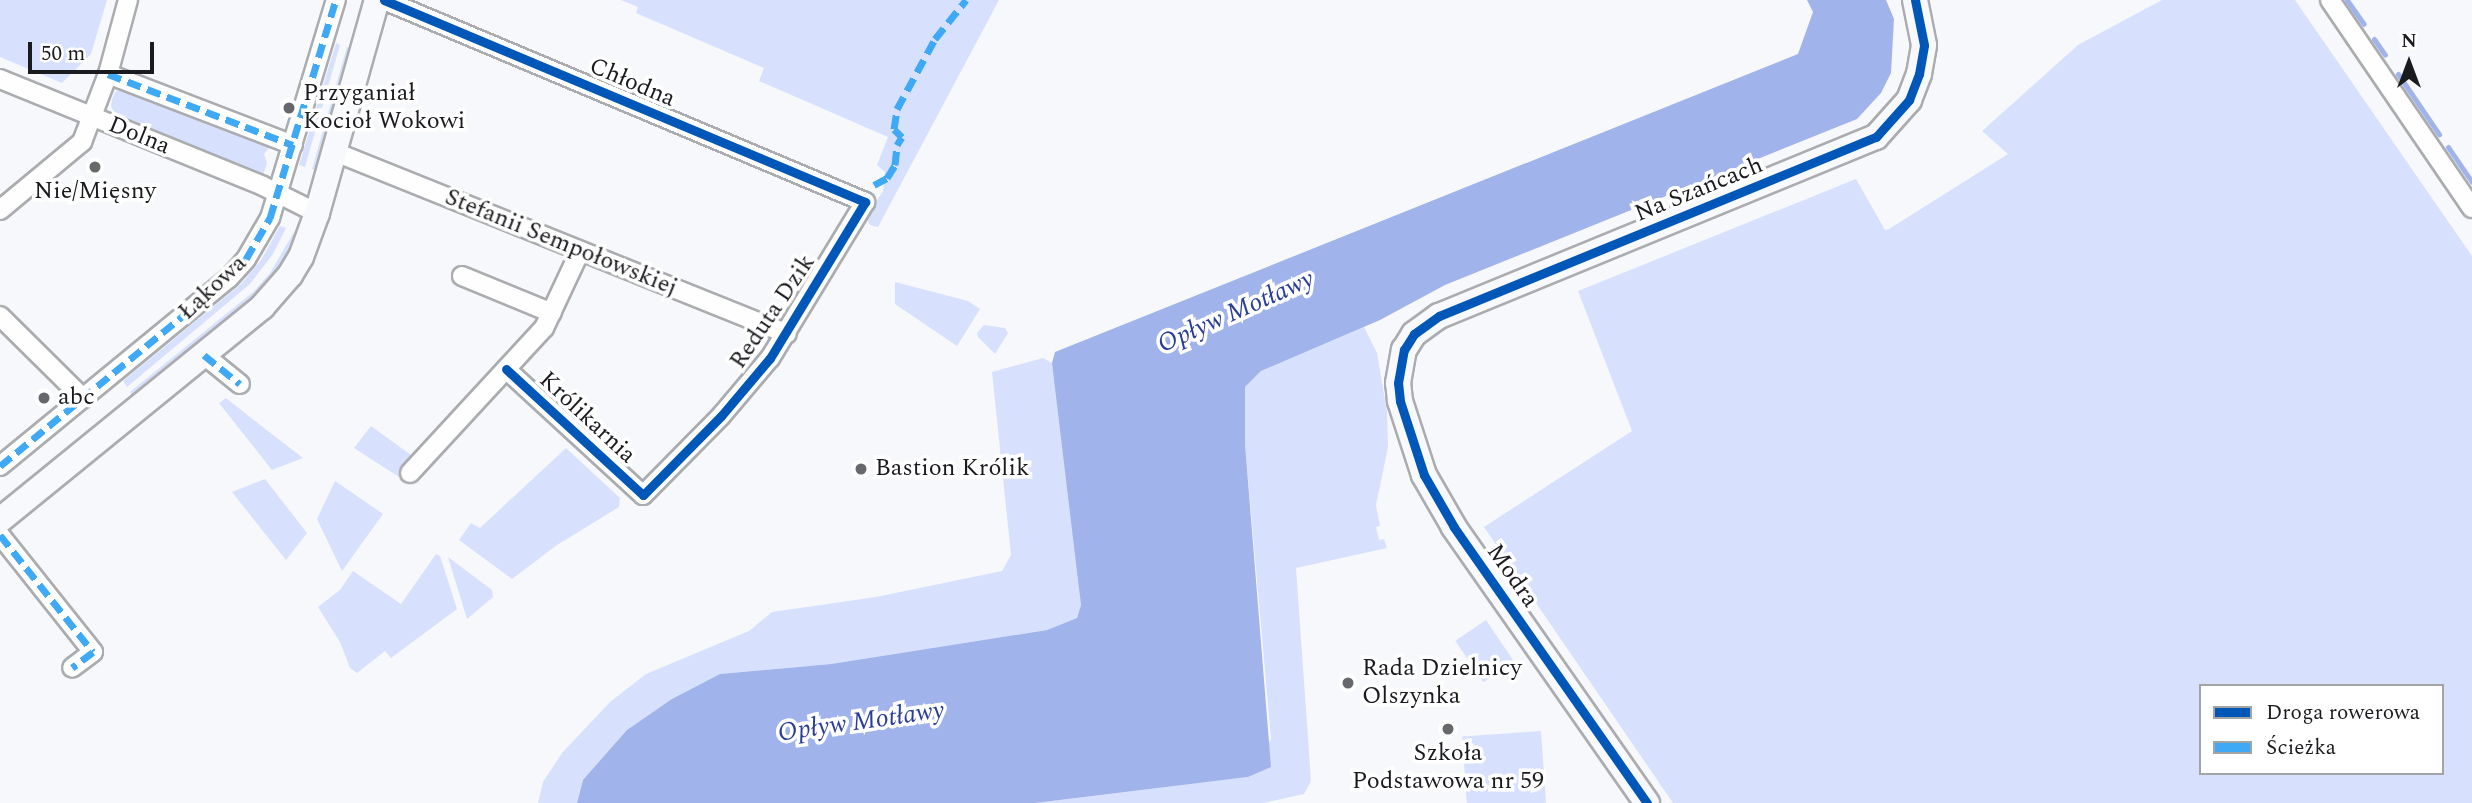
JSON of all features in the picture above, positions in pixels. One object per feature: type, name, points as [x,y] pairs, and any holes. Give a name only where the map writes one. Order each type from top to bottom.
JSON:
[{"type":"street","points":[[0,210],[82,142],[108,74],[128,0]]},
{"type":"street","name":"Łąkowa","points":[[0,466],[229,278],[260,239],[278,194],[336,0]]},
{"type":"street","name":"Łąkowa","points":[[0,520],[204,355],[280,289],[301,257],[317,214],[377,0]]},
{"type":"street","name":"Chłodna","points":[[384,0],[865,202]]},
{"type":"street","name":"Na Szańcach","points":[[1404,350],[1414,334],[1439,316],[1876,137],[1909,100],[1919,74],[1924,45],[1915,0]]},
{"type":"street","points":[[2330,0],[2472,208]]},
{"type":"street","name":"Dolna","points":[[108,74],[293,145]]},
{"type":"street","name":"Dolna","points":[[0,79],[278,194],[317,214]]},
{"type":"street","name":"Stefanii Sempołowskiej","points":[[335,152],[787,334]]},
{"type":"street","name":"Reduta Dzik","points":[[643,495],[721,416],[787,334],[865,202]]},
{"type":"street","name":"Królikarnia","points":[[410,473],[544,328],[580,251]]},
{"type":"street","points":[[462,276],[552,313]]},
{"type":"street","points":[[0,316],[83,398]]},
{"type":"street","name":"Modra","points":[[1404,350],[1398,383],[1400,401],[1424,475],[1454,527],[1647,803]]},
{"type":"street","name":"Łąkowa","points":[[204,355],[240,384]]},
{"type":"street","name":"Królikarnia","points":[[506,369],[643,495]]},
{"type":"street","points":[[0,535],[93,652],[72,668]]},
{"type":"shaded area","points":[[0,0],[107,0],[91,54],[62,83],[0,57]]},
{"type":"shaded area","points":[[621,0],[999,0],[878,227],[870,225],[866,217],[883,191],[885,172],[877,165],[888,137],[759,81],[764,68],[636,13],[638,7]]},
{"type":"shaded area","points":[[2162,0],[2295,0],[2472,256],[2472,803],[1673,803],[1484,527],[1632,431],[1578,291],[1856,179],[1885,230],[1889,229],[2008,154],[1982,131],[2078,45]]},
{"type":"shaded area","points":[[336,43],[340,45],[305,167],[299,165]]},
{"type":"shaded area","points":[[347,47],[354,49],[319,171],[312,169]]},
{"type":"shaded area","points":[[123,90],[270,147],[264,154],[267,163],[263,175],[115,113],[111,107],[112,99],[116,91]]},
{"type":"shaded area","points":[[280,226],[286,228],[273,254],[250,284],[127,387],[123,381],[241,284],[261,260]]},
{"type":"shaded area","points":[[294,232],[298,234],[286,260],[259,295],[135,398],[130,392],[253,292],[270,273]]},
{"type":"shaded area","points":[[895,282],[968,301],[980,309],[957,346],[895,304]]},
{"type":"shaded area","points":[[984,325],[1005,328],[1008,333],[995,354],[978,337],[977,333]]},
{"type":"shaded area","points":[[1364,327],[1377,353],[1387,412],[1388,447],[1376,505],[1380,526],[1376,527],[1379,540],[1384,539],[1387,548],[1296,568],[1311,781],[1304,794],[1263,803],[1035,803],[1248,777],[1271,739],[1245,444],[1245,387],[1261,371]]},
{"type":"shaded area","points":[[1043,358],[1052,363],[1054,375],[1077,559],[1081,605],[1077,618],[1047,630],[831,664],[720,674],[583,780],[577,803],[538,803],[543,782],[562,753],[610,702],[646,674],[749,631],[772,612],[876,597],[1002,571],[1011,555],[992,372]]},
{"type":"shaded area","points":[[226,398],[303,458],[272,470],[219,403]]},
{"type":"shaded area","points":[[371,426],[415,458],[399,477],[354,448]]},
{"type":"shaded area","points":[[566,448],[620,498],[619,507],[557,545],[512,579],[459,540],[471,523],[480,528]]},
{"type":"shaded area","points":[[265,479],[307,533],[286,560],[232,492]]},
{"type":"shaded area","points":[[335,481],[383,514],[342,571],[317,519]]},
{"type":"shaded area","points":[[436,554],[440,556],[457,609],[391,658],[385,651],[357,673],[350,668],[340,642],[318,607],[340,590],[353,571],[401,604]]},
{"type":"shaded area","points":[[448,557],[492,590],[493,597],[467,619]]},
{"type":"shaded area","points":[[1486,620],[1514,661],[1483,682],[1455,641]]},
{"type":"shaded area","points":[[1541,731],[1546,803],[1467,803],[1462,737]]},
{"type":"water","name":"Opływ Motławy","points":[[1807,0],[1886,0],[1894,19],[1891,73],[1881,93],[1857,119],[1445,285],[1380,320],[1261,371],[1245,387],[1245,444],[1271,767],[1248,777],[1035,803],[577,803],[583,780],[627,730],[672,699],[720,674],[831,664],[1047,630],[1077,618],[1081,605],[1052,363],[1055,352],[1798,54],[1813,12]]},
{"type":"waterway","points":[[2347,0],[2364,24]]},
{"type":"waterway","points":[[2374,39],[2385,55]]},
{"type":"waterway","points":[[2398,74],[2439,134]]},
{"type":"waterway","points":[[2448,147],[2472,182]]},
{"type":"marked path","points":[[0,466],[229,278],[246,259],[270,218],[336,0]]},
{"type":"marked path","points":[[874,185],[887,178],[895,165],[897,145],[902,137],[894,129],[897,109],[935,39],[966,0]]},
{"type":"marked path","points":[[108,74],[293,145]]},
{"type":"marked path","points":[[204,355],[240,384]]},
{"type":"marked path","points":[[0,535],[93,652],[72,668]]},
{"type":"cycle path","points":[[384,0],[865,202],[770,358],[721,416],[643,495],[506,369]]},
{"type":"cycle path","points":[[1647,803],[1454,527],[1424,475],[1400,401],[1398,383],[1404,350],[1414,334],[1439,316],[1876,137],[1909,100],[1919,74],[1924,45],[1915,0]]},
{"type":"place","name":"Przyganiał Kocioł Wokowi","points":[[289,108]]},
{"type":"place","name":"Nie/Mięsny","points":[[95,167]]},
{"type":"place","name":"abc","points":[[44,398]]},
{"type":"place","name":"Bastion Królik","points":[[861,469]]},
{"type":"place","name":"Rada Dzielnicy Olszynka","points":[[1348,683]]},
{"type":"place","name":"Szkoła Podstawowa nr 59","points":[[1448,729]]}]
